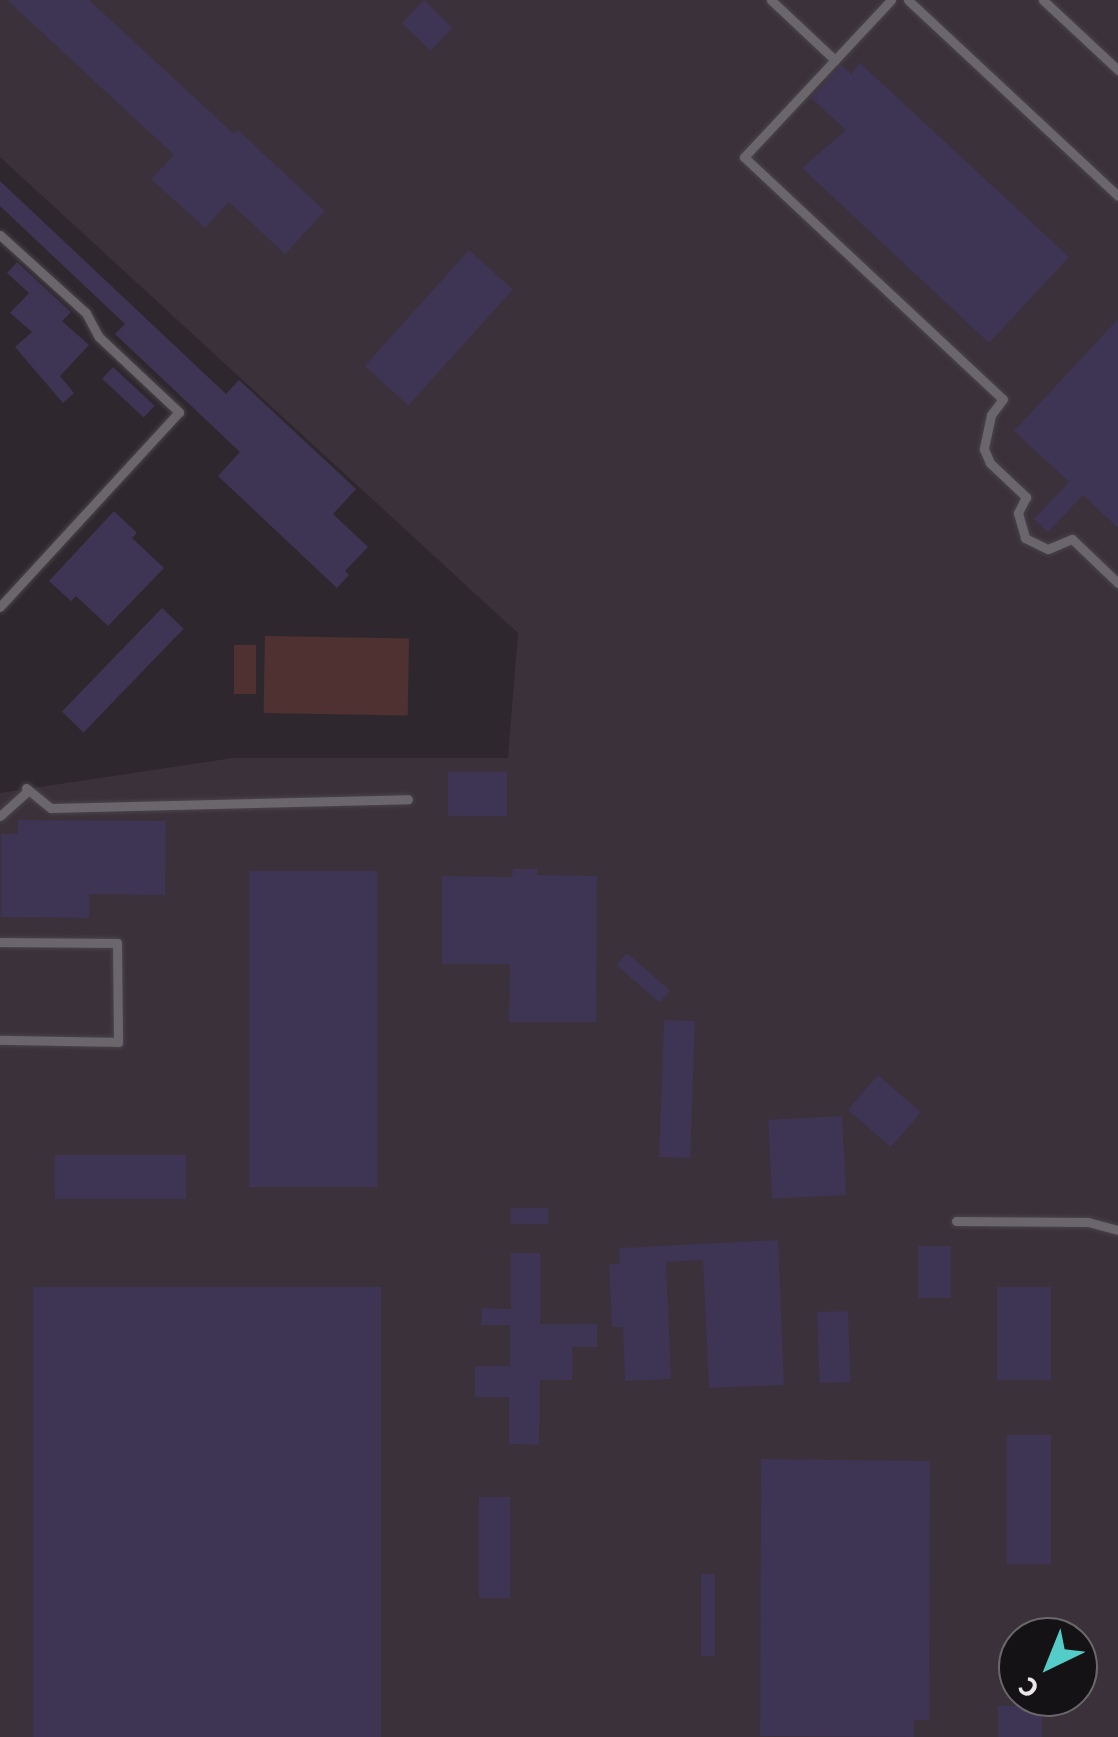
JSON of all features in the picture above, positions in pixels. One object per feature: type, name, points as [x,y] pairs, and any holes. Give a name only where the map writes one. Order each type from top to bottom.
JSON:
[{"type":"lane","points":[[771,0],[835,60]]},
{"type":"lane","points":[[891,0],[744,158],[1004,399],[985,429],[984,448],[990,464],[1026,497],[1018,513],[1025,538],[1048,549],[1072,539],[1118,583]]},
{"type":"lane","points":[[908,0],[1118,196]]},
{"type":"lane","points":[[1043,0],[1118,70]]},
{"type":"lane","points":[[0,236],[86,313],[100,336],[179,412],[0,607]]},
{"type":"lane","points":[[0,816],[27,790],[52,808],[408,799]]},
{"type":"lane","points":[[0,942],[118,942],[118,1042],[0,1040]]},
{"type":"lane","points":[[956,1221],[1088,1222],[1118,1230]]},
{"type":"shaded area","points":[[0,0],[1118,0],[1118,1737],[0,1737],[0,793],[233,758],[508,758],[518,633],[0,157]]},
{"type":"shaded area","points":[[265,636],[409,639],[408,716],[264,713]]},
{"type":"shaded area","points":[[234,645],[256,645],[256,694],[234,694]]},
{"type":"building","points":[[7,0],[89,0],[234,134],[238,130],[325,211],[285,254],[229,202],[205,228],[151,179],[174,155]]},
{"type":"building","points":[[424,0],[453,28],[431,51],[402,23]]},
{"type":"building","points":[[860,63],[1069,257],[989,343],[802,168],[846,130],[811,98],[841,65],[851,74]]},
{"type":"building","points":[[0,181],[226,394],[239,380],[356,489],[333,514],[368,547],[345,571],[349,575],[337,588],[218,476],[240,452],[115,334],[125,324],[0,206]]},
{"type":"building","points":[[469,250],[513,289],[408,405],[365,366]]},
{"type":"building","points":[[17,262],[71,312],[62,321],[89,345],[60,376],[74,393],[63,403],[15,347],[32,332],[10,313],[29,293],[7,273]]},
{"type":"building","points":[[1118,319],[1118,528],[1083,495],[1048,532],[1034,519],[1069,482],[1014,431]]},
{"type":"building","points":[[113,367],[155,406],[144,418],[102,379]]},
{"type":"building","points":[[114,511],[137,533],[132,538],[164,568],[108,626],[76,596],[71,601],[49,581]]},
{"type":"building","points":[[162,608],[184,629],[84,732],[62,712]]},
{"type":"building","points":[[448,772],[507,772],[507,816],[448,816]]},
{"type":"building","points":[[18,820],[166,821],[165,895],[89,894],[89,918],[1,917],[1,834],[18,834]]},
{"type":"building","points":[[513,869],[537,869],[537,875],[597,876],[596,1022],[509,1022],[510,964],[442,964],[442,876],[512,877]]},
{"type":"building","points":[[249,871],[377,871],[377,1187],[249,1187]]},
{"type":"building","points":[[627,953],[670,990],[660,1002],[617,965]]},
{"type":"building","points":[[664,1020],[695,1021],[690,1158],[659,1157]]},
{"type":"building","points":[[878,1075],[921,1112],[891,1147],[848,1110]]},
{"type":"building","points":[[842,1116],[846,1195],[772,1199],[768,1120]]},
{"type":"building","points":[[55,1155],[186,1155],[186,1199],[55,1199]]},
{"type":"building","points":[[511,1208],[548,1208],[548,1224],[511,1224]]},
{"type":"building","points":[[778,1240],[784,1385],[709,1388],[703,1260],[666,1262],[671,1379],[625,1381],[623,1327],[612,1327],[609,1264],[620,1264],[619,1248]]},
{"type":"building","points":[[918,1246],[951,1246],[951,1298],[918,1298]]},
{"type":"building","points":[[511,1253],[540,1253],[540,1324],[597,1324],[597,1347],[572,1347],[572,1380],[540,1380],[539,1445],[509,1444],[509,1397],[475,1397],[475,1366],[510,1366],[510,1325],[481,1325],[482,1308],[511,1309]]},
{"type":"building","points":[[33,1287],[381,1287],[381,1737],[33,1737]]},
{"type":"building","points":[[997,1287],[1051,1287],[1051,1380],[997,1380]]},
{"type":"building","points":[[848,1311],[850,1382],[819,1383],[817,1312]]},
{"type":"building","points":[[1007,1435],[1051,1435],[1051,1564],[1007,1564]]},
{"type":"building","points":[[761,1459],[930,1461],[929,1720],[914,1720],[914,1737],[760,1736]]},
{"type":"building","points":[[479,1497],[510,1497],[510,1598],[479,1598]]},
{"type":"building","points":[[701,1574],[715,1574],[715,1656],[701,1656]]},
{"type":"building","points":[[998,1717],[1042,1717],[1042,1737],[998,1737]]}]
